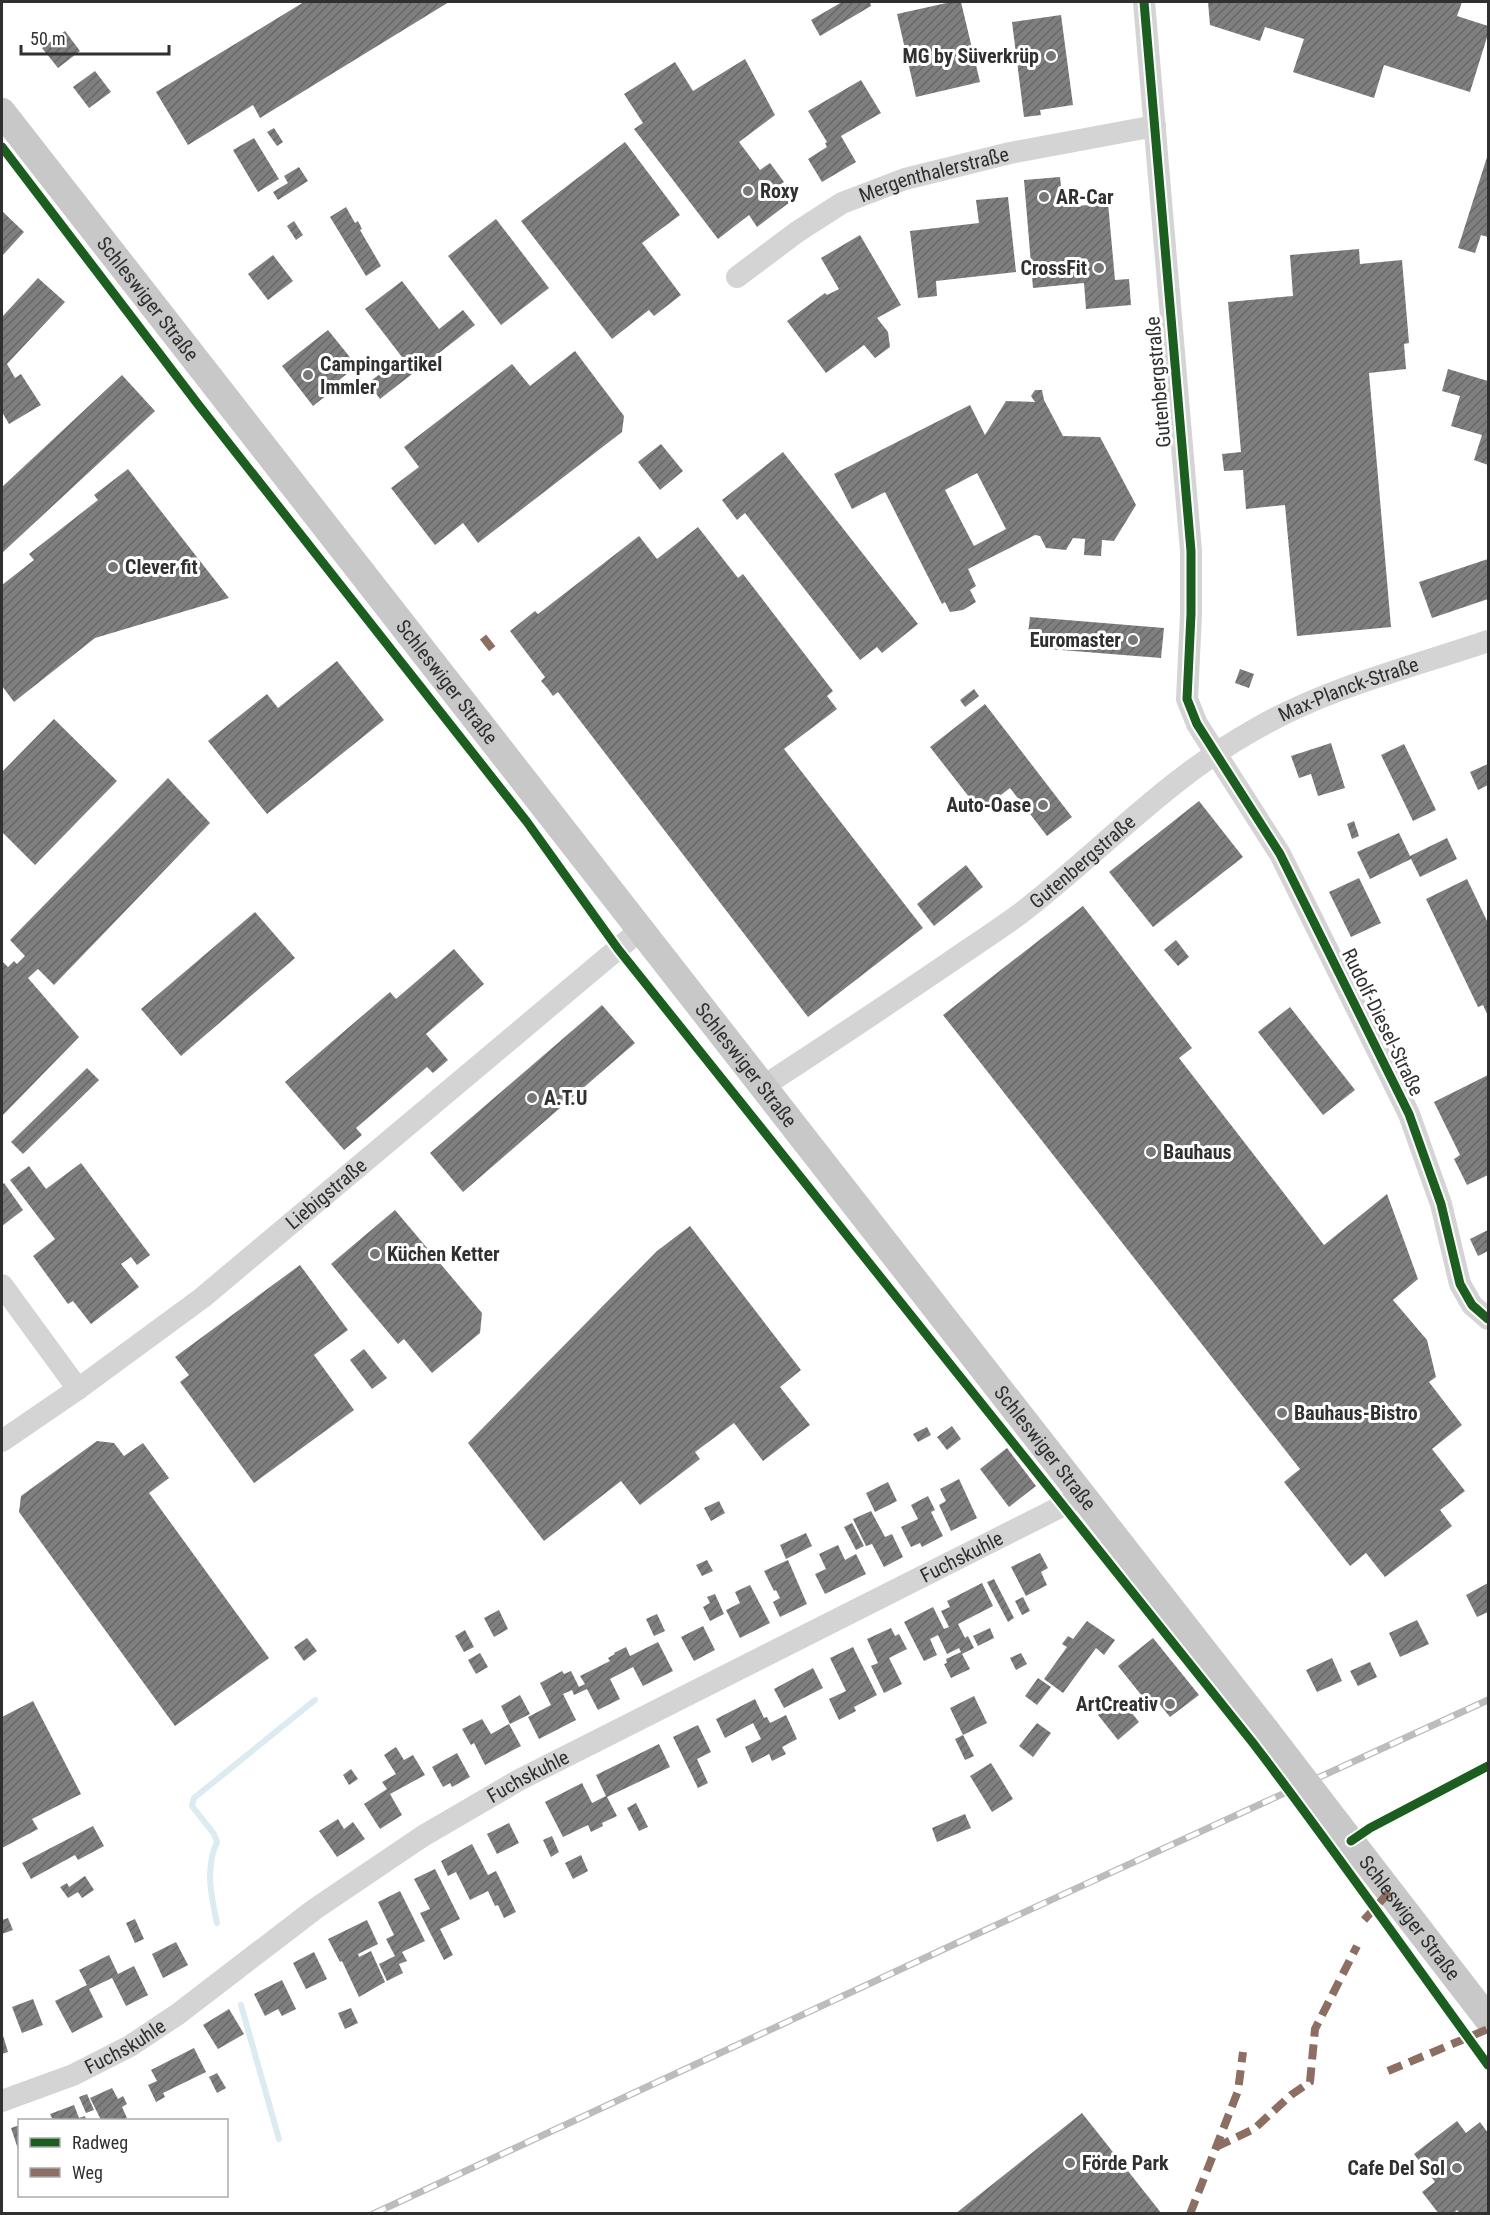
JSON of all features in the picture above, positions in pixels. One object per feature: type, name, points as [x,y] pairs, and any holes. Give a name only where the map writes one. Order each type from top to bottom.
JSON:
[{"type":"main road","name":"Schleswiger Straße","points":[[2,112],[639,931],[1267,1732],[1488,2019]]},
{"type":"street","name":"Gutenbergstraße","points":[[762,1087],[904,994],[1019,914],[1078,867],[1162,792],[1215,752],[1197,724],[1187,699],[1191,551],[1144,2]]},
{"type":"street","name":"Mergenthalerstraße","points":[[737,277],[797,232],[842,203],[904,179],[1010,153],[1155,126]]},
{"type":"street","name":"Max-Planck-Straße","points":[[1215,752],[1254,729],[1359,683],[1488,641]]},
{"type":"street","name":"Rudolf-Diesel-Straße","points":[[1215,752],[1280,854],[1409,1114],[1441,1204],[1460,1284],[1472,1305],[1488,1319]]},
{"type":"street","name":"Liebigstraße","points":[[2,1441],[78,1389],[202,1298],[639,931]]},
{"type":"street","points":[[2,1285],[78,1389]]},
{"type":"street","name":"Fuchskuhle","points":[[2,2101],[73,2075],[130,2046],[178,2014],[315,1909],[423,1836],[519,1780],[1082,1496]]},
{"type":"building","points":[[304,2],[449,2],[260,118],[253,105],[188,145],[156,92]]},
{"type":"building","points":[[842,2],[870,2],[871,6],[820,36],[811,20]]},
{"type":"building","points":[[951,2],[961,2],[980,82],[916,97],[897,14]]},
{"type":"building","points":[[1208,2],[1462,2],[1457,16],[1488,26],[1488,34],[1470,92],[1384,65],[1374,98],[1293,72],[1304,39],[1265,27],[1260,41],[1210,25]]},
{"type":"building","points":[[1061,15],[1073,105],[1040,110],[1041,115],[1024,117],[1012,22]]},
{"type":"building","points":[[65,31],[80,51],[58,68],[42,48]]},
{"type":"building","points":[[745,59],[775,115],[739,142],[760,170],[770,163],[784,182],[778,186],[790,202],[757,227],[749,215],[718,239],[634,129],[643,123],[624,94],[675,62],[693,91]]},
{"type":"building","points":[[95,71],[111,92],[89,108],[73,87]]},
{"type":"building","points":[[861,80],[881,113],[841,136],[856,162],[822,182],[808,159],[827,147],[825,143],[827,142],[808,111]]},
{"type":"building","points":[[274,128],[283,142],[277,146],[267,132]]},
{"type":"building","points":[[254,138],[279,179],[258,192],[233,150]]},
{"type":"building","points":[[625,142],[680,215],[642,243],[681,295],[654,316],[649,310],[612,339],[521,221]]},
{"type":"building","points":[[1488,154],[1488,237],[1481,235],[1475,253],[1458,248]]},
{"type":"building","points":[[299,167],[308,181],[278,200],[273,192],[288,183],[284,176]]},
{"type":"building","points":[[1060,177],[1062,196],[1076,195],[1077,206],[1108,203],[1115,280],[1129,279],[1131,305],[1086,309],[1084,283],[1033,288],[1024,180]]},
{"type":"building","points":[[1008,197],[1016,272],[936,281],[937,296],[918,298],[910,231],[979,223],[976,200]]},
{"type":"building","points":[[346,207],[355,223],[358,221],[362,229],[360,230],[381,266],[366,276],[330,217]]},
{"type":"building","points":[[2,211],[24,232],[2,256]]},
{"type":"building","points":[[496,219],[549,288],[501,325],[448,256]]},
{"type":"building","points":[[294,221],[303,235],[296,240],[287,226]]},
{"type":"building","points":[[860,235],[901,305],[877,318],[888,332],[890,347],[875,358],[864,345],[826,373],[787,321],[825,293],[827,295],[839,289],[821,258]]},
{"type":"building","points":[[1359,249],[1360,264],[1402,260],[1409,343],[1404,344],[1406,369],[1369,373],[1391,627],[1297,636],[1285,505],[1246,509],[1243,470],[1224,471],[1222,454],[1241,452],[1228,302],[1293,296],[1290,255]]},
{"type":"building","points":[[273,255],[293,281],[268,300],[248,274]]},
{"type":"building","points":[[38,278],[65,302],[7,364],[15,378],[21,374],[41,405],[9,424],[2,412],[2,317]]},
{"type":"building","points":[[402,281],[439,329],[463,310],[475,325],[380,399],[368,383],[402,357],[365,309]]},
{"type":"building","points":[[328,330],[357,366],[334,384],[337,387],[313,406],[282,366]]},
{"type":"building","points":[[575,351],[624,416],[622,432],[478,543],[463,523],[435,545],[391,488],[419,467],[404,447],[512,364],[530,386]]},
{"type":"building","points":[[1448,369],[1488,381],[1488,465],[1474,460],[1482,435],[1451,426],[1460,396],[1442,391]]},
{"type":"building","points":[[122,375],[155,411],[2,553],[2,487]]},
{"type":"building","points":[[1035,390],[1042,390],[1044,400],[1063,436],[1100,437],[1136,505],[1114,541],[1102,540],[1101,556],[1084,555],[1085,539],[1073,538],[1066,550],[1046,548],[1040,536],[1035,535],[968,569],[976,586],[970,590],[976,602],[963,610],[950,612],[945,602],[942,604],[885,492],[852,509],[834,474],[970,405],[985,435],[1006,401],[1035,402],[1031,396]],"holes":[[[977,473],[1006,529],[974,546],[945,490]]]},
{"type":"building","points":[[661,444],[683,471],[660,490],[638,462]]},
{"type":"building","points":[[783,452],[918,624],[882,653],[877,647],[860,660],[745,513],[737,520],[722,500]]},
{"type":"building","points":[[128,469],[229,598],[95,638],[14,702],[2,686],[2,585],[34,560],[29,554],[98,500],[94,495]]},
{"type":"building","points":[[698,527],[738,578],[743,574],[833,691],[827,696],[837,709],[784,749],[923,928],[808,1017],[558,692],[553,696],[541,681],[545,677],[510,631],[535,611],[538,614],[639,536],[657,559]]},
{"type":"building","points":[[1488,559],[1488,599],[1432,618],[1419,582]]},
{"type":"building","points":[[1030,617],[1164,628],[1161,658],[1036,648],[1037,634],[1028,634]]},
{"type":"building","points":[[337,661],[384,720],[267,814],[208,741],[267,694],[278,708]]},
{"type":"building","points":[[1240,669],[1254,674],[1249,688],[1235,683]]},
{"type":"building","points":[[974,689],[979,696],[965,707],[960,700]]},
{"type":"building","points":[[985,704],[1072,817],[1047,836],[1010,788],[980,811],[930,747]]},
{"type":"building","points":[[54,719],[117,781],[35,865],[2,832],[2,772]]},
{"type":"building","points":[[1331,743],[1345,788],[1318,796],[1311,774],[1299,778],[1291,756]]},
{"type":"building","points":[[1404,744],[1436,810],[1413,821],[1381,755]]},
{"type":"building","points":[[1488,764],[1488,785],[1478,790],[1470,772]]},
{"type":"building","points":[[168,778],[210,823],[54,985],[38,969],[28,978],[79,1037],[2,1116],[2,961],[8,967],[14,961],[17,964],[25,956],[10,940]]},
{"type":"building","points":[[1199,801],[1243,857],[1153,927],[1109,872]]},
{"type":"building","points":[[1354,821],[1359,836],[1352,839],[1347,824]]},
{"type":"building","points":[[1399,833],[1410,856],[1447,838],[1457,859],[1420,877],[1411,859],[1370,879],[1357,852]]},
{"type":"building","points":[[966,865],[983,887],[934,926],[917,904]]},
{"type":"building","points":[[1359,878],[1381,923],[1351,937],[1329,892]]},
{"type":"building","points":[[1467,879],[1488,923],[1488,1016],[1483,1005],[1478,1007],[1426,899]]},
{"type":"building","name":"Bauhaus","points":[[1083,906],[1192,1048],[1179,1058],[1324,1245],[1387,1194],[1418,1279],[1393,1300],[1427,1340],[1436,1377],[1429,1382],[1462,1425],[1432,1449],[1465,1491],[1440,1510],[1452,1526],[1385,1577],[1366,1553],[1350,1566],[1284,1482],[1300,1469],[943,1015]]},
{"type":"building","points":[[255,912],[295,958],[181,1056],[141,1009]]},
{"type":"building","points":[[1176,940],[1189,957],[1178,966],[1164,950]]},
{"type":"building","points":[[454,949],[484,984],[426,1034],[448,1060],[433,1073],[427,1067],[356,1128],[362,1135],[344,1150],[285,1082],[390,992],[396,999]]},
{"type":"building","name":"A.T.U","points":[[602,1005],[635,1043],[463,1192],[430,1153]]},
{"type":"building","points":[[1290,1007],[1355,1090],[1323,1115],[1258,1032]]},
{"type":"building","points":[[87,1068],[99,1080],[23,1154],[11,1142]]},
{"type":"building","points":[[1488,1075],[1488,1175],[1467,1185],[1454,1159],[1460,1155],[1434,1102]]},
{"type":"building","points":[[81,1163],[150,1255],[137,1265],[131,1257],[121,1264],[139,1287],[91,1324],[73,1301],[68,1304],[33,1256],[55,1239],[10,1180],[29,1166],[46,1189]]},
{"type":"building","points":[[4,1183],[23,1210],[2,1226],[2,1185]]},
{"type":"building","points":[[395,1210],[482,1313],[480,1333],[432,1373],[404,1339],[398,1344],[331,1264]]},
{"type":"building","points":[[690,1226],[801,1370],[780,1387],[810,1425],[763,1461],[734,1423],[695,1452],[700,1459],[640,1505],[621,1481],[544,1541],[468,1443],[657,1251]]},
{"type":"building","points":[[1488,1230],[1488,1251],[1478,1256],[1470,1239]]},
{"type":"building","points":[[300,1265],[348,1330],[314,1355],[354,1410],[254,1483],[180,1382],[189,1375],[175,1357]]},
{"type":"building","points":[[364,1349],[387,1378],[372,1389],[350,1360]]},
{"type":"building","points":[[952,1426],[961,1439],[947,1450],[937,1437]]},
{"type":"building","points":[[927,1427],[931,1435],[918,1442],[913,1434]]},
{"type":"building","points":[[97,1441],[114,1443],[124,1456],[143,1443],[169,1478],[149,1493],[269,1658],[175,1726],[19,1512],[21,1496]]},
{"type":"building","points":[[1007,1448],[1036,1486],[1009,1507],[980,1469]]},
{"type":"building","points":[[959,1479],[977,1518],[951,1531],[939,1505],[946,1501],[940,1489]]},
{"type":"building","points":[[888,1482],[897,1501],[875,1512],[866,1493]]},
{"type":"building","points":[[928,1496],[935,1510],[931,1512],[943,1536],[922,1547],[920,1543],[911,1547],[901,1527],[918,1519],[911,1505]]},
{"type":"building","points":[[719,1501],[725,1513],[711,1521],[704,1508]]},
{"type":"building","points":[[871,1511],[885,1537],[892,1534],[903,1557],[884,1567],[872,1544],[866,1546],[853,1519]]},
{"type":"building","points":[[852,1523],[864,1546],[856,1550],[844,1527]]},
{"type":"building","points":[[806,1533],[812,1546],[786,1559],[780,1545]]},
{"type":"building","points":[[838,1545],[845,1560],[856,1554],[866,1574],[825,1594],[815,1574],[826,1569],[819,1554]]},
{"type":"building","points":[[1040,1553],[1048,1568],[1041,1572],[1047,1585],[1026,1596],[1011,1567]]},
{"type":"building","points":[[707,1560],[713,1571],[702,1576],[696,1565]]},
{"type":"building","points":[[788,1560],[807,1604],[780,1617],[773,1602],[780,1598],[764,1571]]},
{"type":"building","points":[[994,1579],[1014,1618],[1008,1622],[987,1582]]},
{"type":"building","points":[[982,1583],[993,1606],[958,1624],[965,1638],[968,1636],[974,1648],[962,1654],[970,1669],[951,1678],[944,1664],[947,1663],[946,1659],[961,1652],[959,1648],[947,1654],[938,1635],[930,1639],[937,1655],[924,1661],[904,1622],[933,1607],[944,1629],[949,1627],[941,1611],[950,1607],[947,1601]]},
{"type":"building","points":[[1488,1583],[1488,1612],[1477,1617],[1466,1595]]},
{"type":"building","points":[[750,1585],[770,1623],[740,1638],[726,1610],[740,1603],[735,1592]]},
{"type":"building","points":[[715,1594],[724,1614],[710,1621],[703,1607],[710,1603],[707,1597]]},
{"type":"building","points":[[1023,1597],[1030,1611],[1022,1615],[1015,1601]]},
{"type":"building","points":[[499,1610],[508,1629],[494,1637],[484,1618]]},
{"type":"building","points":[[657,1614],[665,1631],[654,1636],[646,1619]]},
{"type":"building","points":[[1417,1620],[1429,1644],[1400,1657],[1389,1633]]},
{"type":"building","points":[[1087,1621],[1115,1640],[1104,1655],[1096,1648],[1063,1693],[1044,1679],[1067,1647],[1062,1644],[1068,1636],[1073,1639]]},
{"type":"building","points":[[703,1626],[715,1650],[694,1661],[681,1637]]},
{"type":"building","points":[[891,1628],[895,1636],[899,1634],[907,1649],[889,1658],[902,1684],[884,1693],[871,1666],[878,1663],[867,1639]]},
{"type":"building","points":[[990,1628],[994,1638],[978,1646],[973,1636]]},
{"type":"building","points":[[465,1630],[474,1647],[464,1652],[455,1636]]},
{"type":"building","points":[[307,1638],[317,1651],[304,1661],[294,1647]]},
{"type":"building","points":[[1153,1638],[1199,1695],[1170,1717],[1157,1701],[1150,1706],[1118,1666]]},
{"type":"building","points":[[658,1642],[673,1671],[643,1686],[633,1667],[610,1679],[620,1699],[598,1710],[587,1689],[574,1695],[572,1690],[563,1694],[576,1720],[539,1739],[528,1717],[551,1705],[540,1683],[562,1671],[564,1674],[571,1671],[579,1687],[585,1684],[580,1676],[610,1661],[608,1658],[614,1653],[626,1647],[630,1656]]},
{"type":"building","points":[[853,1647],[877,1695],[854,1707],[856,1711],[839,1720],[829,1699],[846,1691],[830,1658]]},
{"type":"building","points":[[480,1653],[488,1667],[476,1674],[468,1660]]},
{"type":"building","points":[[1021,1653],[1027,1664],[1016,1670],[1010,1658]]},
{"type":"building","points":[[1332,1658],[1342,1681],[1317,1692],[1306,1670]]},
{"type":"building","points":[[1370,1662],[1377,1677],[1358,1686],[1350,1671]]},
{"type":"building","points":[[813,1668],[823,1688],[784,1708],[774,1689]]},
{"type":"building","points":[[1038,1678],[1051,1687],[1037,1705],[1025,1696]]},
{"type":"building","points":[[520,1695],[530,1714],[510,1724],[501,1706]]},
{"type":"building","points":[[974,1696],[987,1723],[963,1735],[950,1708]]},
{"type":"building","points":[[1119,1697],[1139,1722],[1118,1740],[1098,1715]]},
{"type":"building","points":[[755,1699],[764,1718],[767,1717],[770,1723],[786,1715],[797,1739],[782,1747],[786,1754],[772,1761],[769,1754],[752,1763],[745,1747],[761,1739],[753,1723],[725,1738],[716,1719]]},
{"type":"building","points":[[33,1701],[81,1794],[32,1819],[38,1829],[2,1848],[2,1717]]},
{"type":"building","points":[[482,1719],[491,1734],[509,1724],[521,1746],[485,1765],[474,1743],[471,1745],[462,1729]]},
{"type":"building","points":[[1037,1723],[1051,1733],[1033,1757],[1019,1746]]},
{"type":"building","points":[[698,1725],[711,1752],[697,1759],[708,1783],[698,1788],[673,1737]]},
{"type":"building","points":[[963,1735],[974,1756],[965,1760],[955,1739]]},
{"type":"building","points":[[659,1744],[670,1767],[607,1797],[617,1816],[602,1823],[603,1826],[591,1832],[588,1825],[563,1837],[545,1802],[582,1783],[592,1803],[606,1796],[596,1775]]},
{"type":"building","points":[[396,1747],[404,1760],[413,1755],[425,1775],[390,1794],[402,1815],[380,1829],[364,1804],[387,1789],[382,1782],[396,1774],[384,1755]]},
{"type":"building","points":[[457,1753],[470,1777],[452,1787],[450,1783],[443,1787],[432,1767]]},
{"type":"building","points":[[991,1763],[1013,1799],[992,1812],[970,1776]]},
{"type":"building","points":[[351,1769],[358,1779],[349,1785],[343,1775]]},
{"type":"building","points":[[636,1803],[648,1827],[639,1831],[627,1808]]},
{"type":"building","points":[[965,1814],[971,1828],[937,1842],[932,1828]]},
{"type":"building","points":[[338,1819],[344,1829],[353,1822],[365,1839],[337,1857],[319,1831]]},
{"type":"building","points":[[509,1823],[519,1843],[497,1854],[487,1834]]},
{"type":"building","points":[[93,1826],[104,1846],[78,1860],[75,1855],[31,1879],[22,1863]]},
{"type":"building","points":[[552,1836],[559,1852],[551,1857],[543,1840]]},
{"type":"building","points":[[472,1844],[488,1875],[496,1871],[516,1912],[504,1918],[488,1891],[470,1900],[456,1872],[448,1876],[441,1861]]},
{"type":"building","points":[[581,1855],[588,1871],[573,1879],[565,1863]]},
{"type":"building","points":[[435,1869],[460,1919],[440,1929],[453,1955],[444,1960],[420,1913],[430,1909],[414,1879]]},
{"type":"building","points":[[85,1876],[94,1890],[82,1898],[78,1892],[68,1898],[60,1887],[67,1883],[69,1887]]},
{"type":"building","points":[[400,1891],[425,1941],[402,1952],[407,1961],[399,1964],[403,1973],[387,1981],[379,1964],[395,1956],[386,1939],[394,1935],[378,1902]]},
{"type":"building","points":[[8,1918],[13,1930],[2,1934],[2,1920]]},
{"type":"building","points":[[135,1919],[144,1939],[135,1943],[126,1923]]},
{"type":"building","points":[[367,1920],[378,1944],[358,1954],[359,1957],[371,1951],[385,1982],[359,1997],[342,1961],[340,1962],[328,1939]]},
{"type":"building","points":[[176,1942],[188,1965],[163,1978],[152,1954]]},
{"type":"building","points":[[314,1952],[327,1979],[306,1989],[293,1963]]},
{"type":"building","points":[[109,1955],[118,1974],[134,1966],[148,1995],[126,2006],[112,1978],[89,1989],[103,2017],[72,2033],[55,2001],[87,1985],[79,1970]]},
{"type":"building","points":[[282,1980],[296,2009],[282,2016],[278,2009],[265,2016],[254,1994]]},
{"type":"building","points":[[33,1999],[43,2025],[22,2033],[12,2007]]},
{"type":"building","points":[[351,2008],[358,2023],[345,2029],[338,2013]]},
{"type":"building","points":[[229,2009],[244,2034],[218,2049],[203,2025]]},
{"type":"building","points":[[2,2032],[8,2052],[2,2054]]},
{"type":"building","points":[[194,2048],[206,2072],[163,2093],[165,2097],[156,2102],[148,2085],[157,2081],[151,2070]]},
{"type":"building","points":[[217,2073],[226,2088],[217,2093],[209,2077]]},
{"type":"building","points":[[112,2088],[118,2099],[123,2096],[127,2104],[122,2107],[127,2118],[100,2119],[90,2098]]},
{"type":"building","points":[[87,2094],[94,2110],[86,2113],[79,2097]]},
{"type":"building","points":[[74,2105],[79,2118],[85,2116],[86,2119],[52,2119],[50,2114]]},
{"type":"building","name":"Förde Park","points":[[1082,2113],[1162,2214],[955,2214]]},
{"type":"building","name":"Cafe Del Sol","points":[[1457,2121],[1466,2133],[1480,2122],[1488,2133],[1488,2214],[1460,2214],[1457,2210],[1453,2214],[1439,2214],[1422,2192],[1435,2182],[1414,2154]]},
{"type":"building","points":[[18,2126],[18,2149],[11,2128]]},
{"type":"waterway","points":[[217,1923],[210,1872],[217,1842],[214,1834],[192,1806],[194,1798],[315,1700]]},
{"type":"waterway","points":[[241,2005],[279,2139]]},
{"type":"railway","points":[[373,2214],[1488,1700]]},
{"type":"marked path","points":[[483,637],[494,651]]},
{"type":"marked path","points":[[1364,1920],[1390,1891]]},
{"type":"marked path","points":[[1216,2147],[1254,2129],[1291,2095],[1310,2082],[1315,2029],[1357,1946]]},
{"type":"marked path","points":[[1388,2071],[1488,2029]]},
{"type":"marked path","points":[[1190,2214],[1238,2091],[1243,2052]]},
{"type":"cycle path","points":[[1144,2],[1191,551],[1187,699],[1197,724],[1280,854],[1409,1114],[1441,1204],[1460,1284],[1472,1305],[1488,1319]]},
{"type":"cycle path","points":[[2,147],[197,403],[527,822],[618,949],[1253,1743],[1488,2065]]},
{"type":"cycle path","points":[[1351,1841],[1370,1828],[1488,1766]]},
{"type":"place","name":"MG by Süverkrüp","points":[[1051,56]]},
{"type":"place","name":"Roxy","points":[[748,191]]},
{"type":"place","name":"AR-Car","points":[[1044,197]]},
{"type":"place","name":"CrossFit","points":[[1099,268]]},
{"type":"place","name":"Campingartikel Immler","points":[[308,375]]},
{"type":"place","name":"Clever fit","points":[[113,567]]},
{"type":"place","name":"Euromaster","points":[[1133,640]]},
{"type":"place","name":"Auto-Oase","points":[[1043,805]]},
{"type":"place","name":"A.T.U","points":[[532,1098]]},
{"type":"place","name":"Bauhaus","points":[[1151,1152]]},
{"type":"place","name":"Küchen Ketter","points":[[375,1254]]},
{"type":"place","name":"Bauhaus-Bistro","points":[[1282,1413]]},
{"type":"place","name":"ArtCreativ","points":[[1170,1704]]},
{"type":"place","name":"Förde Park","points":[[1070,2163]]},
{"type":"place","name":"Cafe Del Sol","points":[[1457,2168]]}]
